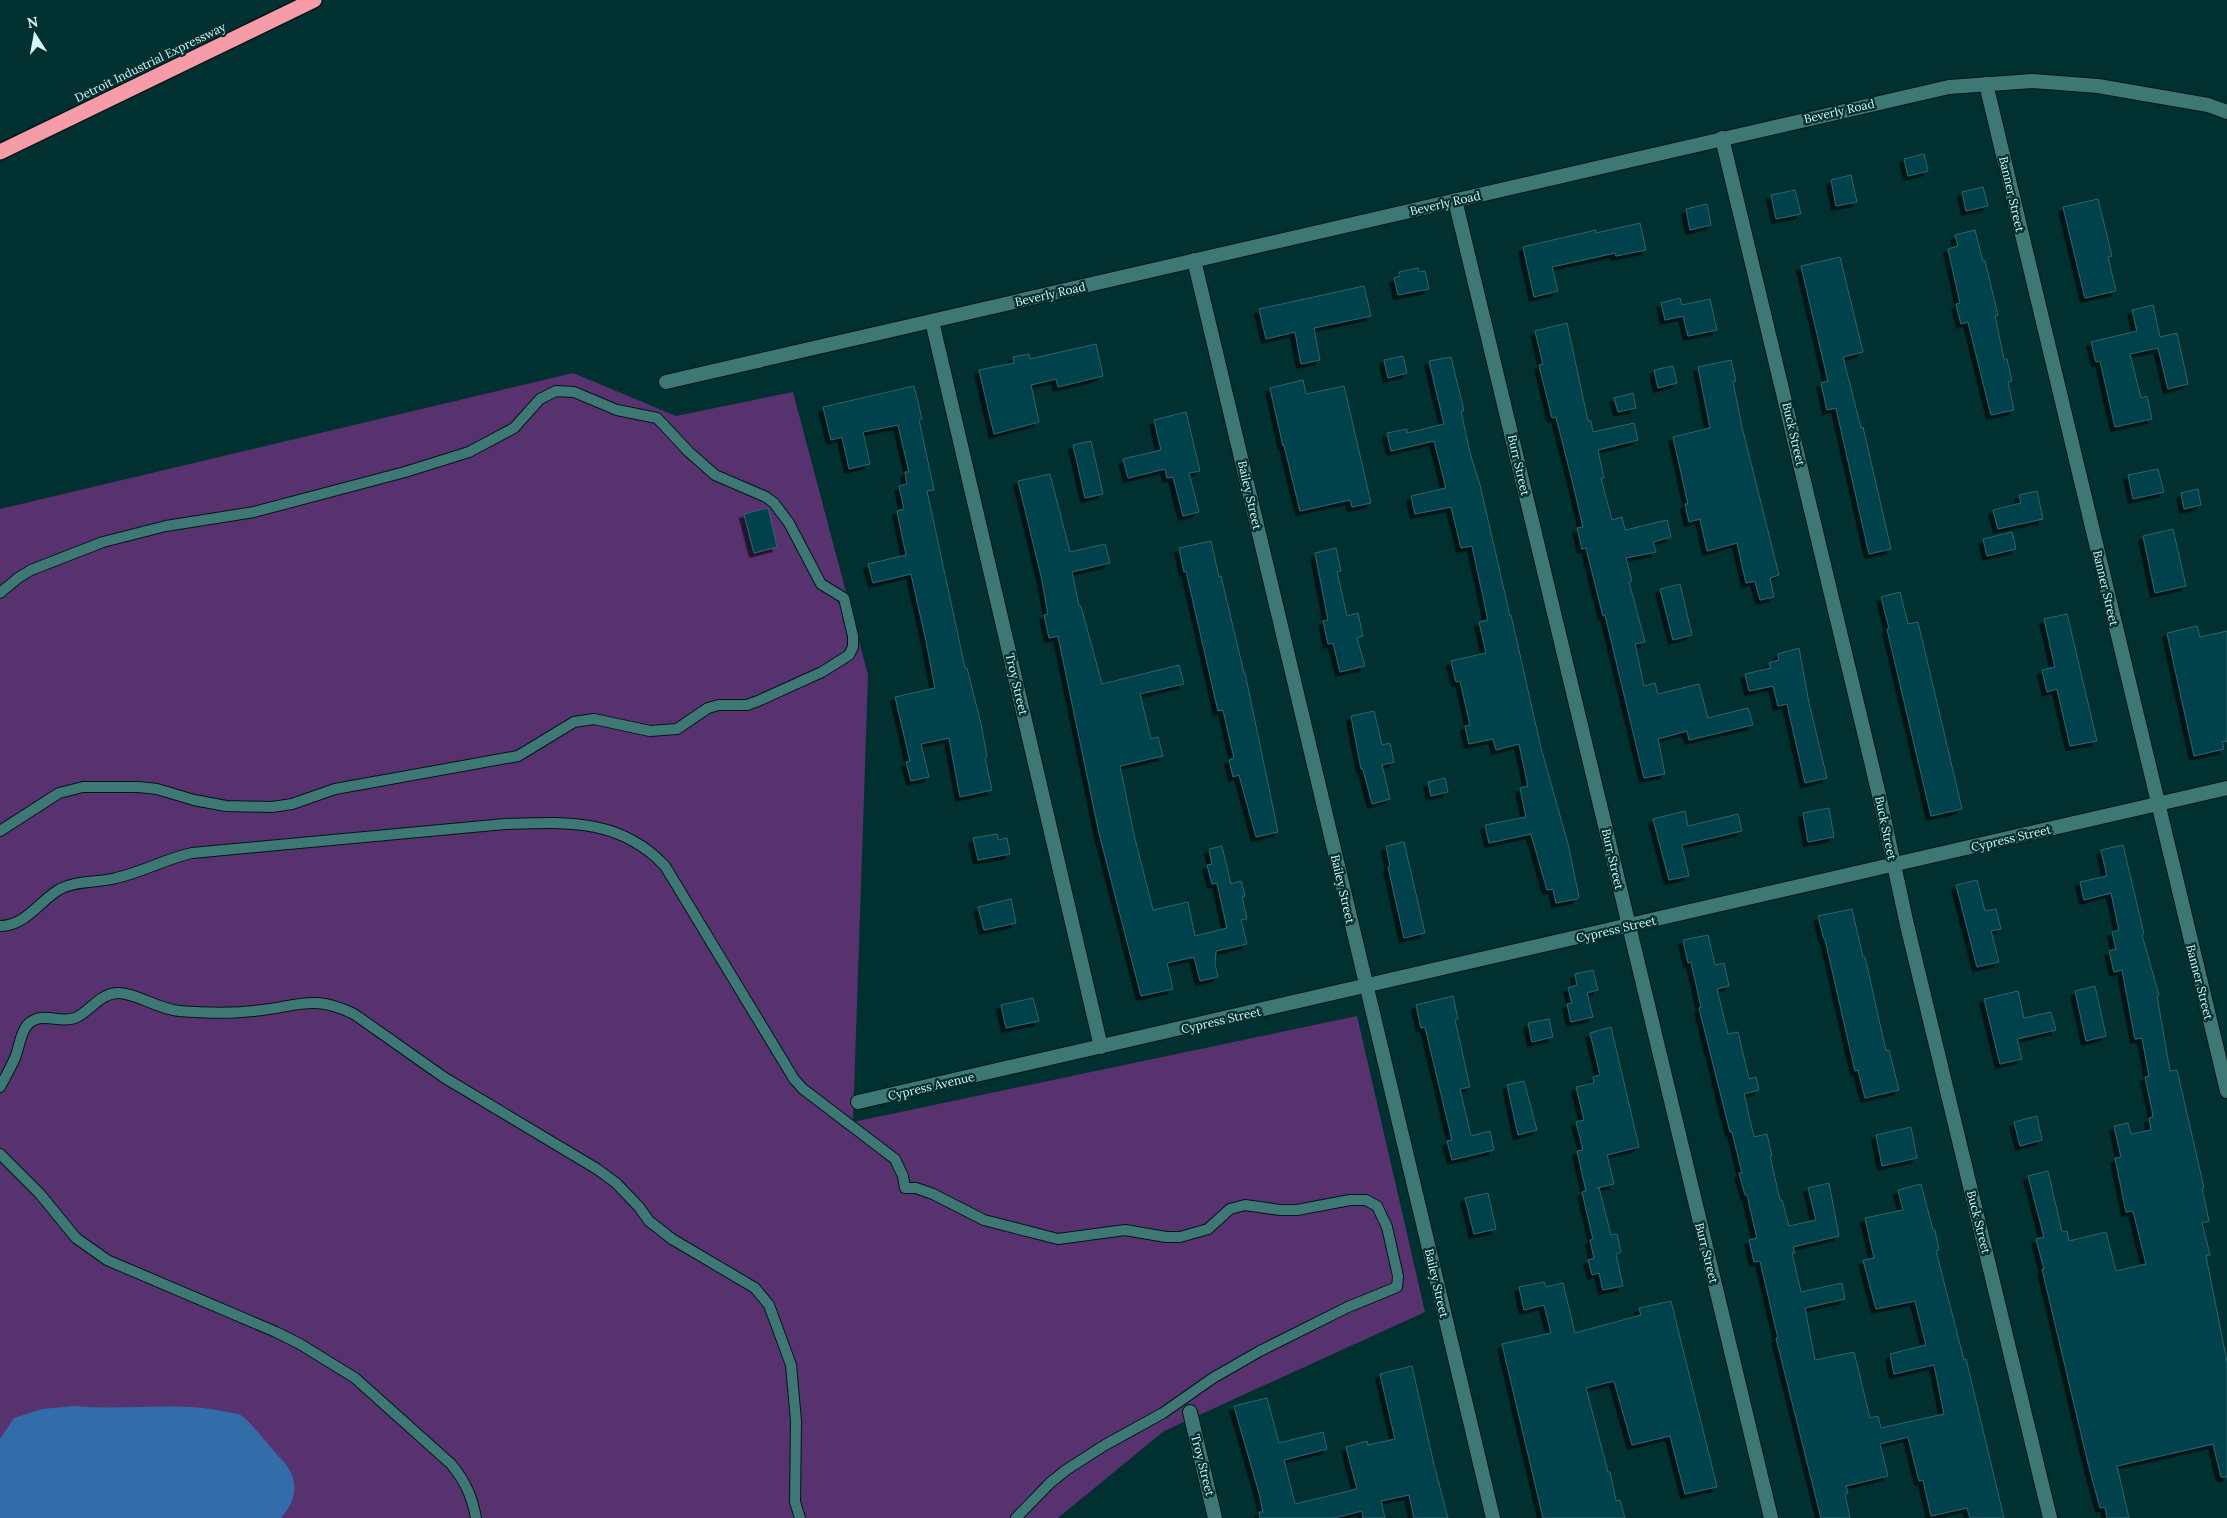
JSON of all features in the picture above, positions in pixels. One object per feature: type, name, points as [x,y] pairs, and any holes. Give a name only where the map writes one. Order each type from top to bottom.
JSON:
[{"type":"highway","name":"Detroit Industrial Expressway","points":[[0,152],[314,0]]},
{"type":"street","name":"Beverly Road","points":[[666,382],[1949,87],[2032,81],[2098,86],[2199,103],[2227,112]]},
{"type":"street","name":"Banner Street","points":[[1986,84],[2227,1091]]},
{"type":"street","name":"Buck Street","points":[[1722,138],[2050,1518]]},
{"type":"street","name":"Burr Street","points":[[1455,200],[1771,1518]]},
{"type":"street","name":"Bailey Street","points":[[1194,260],[1493,1518]]},
{"type":"street","name":"Troy Street","points":[[932,321],[1101,1047]]},
{"type":"street","name":"Cypress Street","points":[[1004,1069],[2227,788]]},
{"type":"street","name":"Cypress Avenue","points":[[858,1102],[1004,1069]]},
{"type":"street","name":"Troy Street","points":[[1190,1412],[1216,1518]]},
{"type":"lane","points":[[0,592],[31,570],[103,542],[166,526],[254,512],[405,472],[469,452],[514,428],[545,396],[556,391],[565,391],[574,392],[617,410],[657,418],[715,474],[766,497],[774,503],[789,523],[821,584],[844,598],[853,636],[853,647],[849,655],[835,665],[805,680],[747,704],[719,705],[708,708],[677,729],[650,732],[594,719],[574,722],[564,726],[518,756],[335,789],[292,804],[272,808],[226,806],[148,788],[83,787],[69,789],[59,793],[0,831]]},
{"type":"lane","points":[[0,926],[15,924],[59,890],[68,886],[116,879],[163,860],[192,853],[506,824],[552,822],[591,826],[612,832],[637,844],[653,854],[665,866],[794,1079],[803,1089],[895,1159],[903,1176],[905,1188],[916,1188],[933,1194],[984,1220],[1058,1239],[1125,1230],[1166,1237],[1180,1237],[1208,1229],[1230,1209],[1245,1205],[1280,1210],[1297,1210],[1350,1200],[1366,1200],[1377,1206],[1383,1216],[1390,1238],[1398,1276],[1397,1287],[1348,1307],[1292,1334],[1213,1378],[1179,1403],[1105,1445],[1066,1470],[1050,1483],[1016,1518]]},
{"type":"lane","points":[[0,1087],[16,1058],[24,1031],[30,1023],[39,1019],[61,1021],[76,1018],[99,1000],[112,994],[125,994],[177,1011],[261,1011],[308,1002],[340,1007],[354,1014],[445,1078],[597,1169],[616,1183],[649,1221],[672,1239],[755,1288],[769,1305],[791,1365],[796,1421],[794,1502],[800,1518]]},
{"type":"lane","points":[[0,1154],[40,1194],[76,1238],[107,1260],[276,1332],[300,1344],[355,1378],[451,1464],[463,1478],[470,1492],[476,1518]]},
{"type":"shaded area","points":[[573,373],[676,416],[793,392],[868,675],[853,1122],[1357,1016],[1425,1312],[1164,1431],[1058,1518],[0,1518],[0,509]]},
{"type":"water","points":[[75,1406],[113,1408],[189,1407],[240,1415],[251,1424],[283,1461],[292,1475],[294,1490],[290,1504],[281,1518],[0,1518],[0,1439],[14,1418],[42,1409]]},
{"type":"building","points":[[1924,154],[1928,171],[1908,176],[1904,159]]},
{"type":"building","points":[[1851,175],[1857,202],[1836,206],[1831,180]]},
{"type":"building","points":[[1983,187],[1988,206],[1966,211],[1962,192]]},
{"type":"building","points":[[1795,190],[1801,214],[1776,219],[1771,195]]},
{"type":"building","points":[[2098,199],[2112,256],[2108,257],[2116,291],[2085,298],[2063,207]]},
{"type":"building","points":[[1707,204],[1711,225],[1690,230],[1686,209]]},
{"type":"building","points":[[1640,223],[1646,250],[1616,256],[1615,253],[1552,267],[1558,291],[1534,297],[1523,247],[1596,230],[1596,233]]},
{"type":"building","points":[[1975,230],[1983,261],[1985,261],[1998,315],[1995,316],[2004,359],[2007,359],[2012,381],[2008,382],[2014,410],[1991,415],[1968,322],[1961,324],[1956,304],[1960,303],[1948,249],[1958,246],[1955,235]]},
{"type":"building","points":[[1840,257],[1863,352],[1843,357],[1861,428],[1863,427],[1891,549],[1869,554],[1836,408],[1827,410],[1821,383],[1828,381],[1801,266]]},
{"type":"building","points":[[1418,268],[1419,272],[1425,271],[1429,289],[1398,295],[1394,278],[1400,276],[1399,272]]},
{"type":"building","points":[[1364,286],[1371,316],[1314,328],[1320,360],[1301,364],[1295,332],[1266,339],[1259,309]]},
{"type":"building","points":[[1680,298],[1682,305],[1710,299],[1717,330],[1688,336],[1683,316],[1665,320],[1661,303]]},
{"type":"building","points":[[2153,305],[2160,337],[2177,333],[2188,384],[2168,389],[2158,348],[2130,354],[2141,398],[2147,396],[2152,419],[2115,427],[2100,361],[2096,362],[2091,342],[2137,331],[2132,310]]},
{"type":"building","points":[[1567,323],[1588,421],[1591,421],[1593,432],[1634,423],[1638,440],[1598,450],[1604,478],[1601,478],[1612,520],[1622,517],[1625,530],[1667,520],[1671,537],[1653,542],[1656,552],[1626,558],[1632,581],[1629,582],[1645,642],[1635,644],[1644,686],[1655,683],[1658,694],[1699,684],[1708,718],[1748,708],[1753,725],[1689,740],[1687,731],[1658,739],[1665,774],[1644,778],[1605,615],[1603,616],[1586,548],[1582,549],[1577,528],[1583,527],[1556,417],[1552,418],[1539,365],[1543,364],[1535,331]]},
{"type":"building","points":[[1096,344],[1103,376],[1058,387],[1056,379],[1031,385],[1039,422],[994,434],[979,370],[1014,363],[1013,357],[1029,354],[1030,359]]},
{"type":"building","points":[[1403,356],[1407,373],[1388,378],[1384,360]]},
{"type":"building","points":[[1451,357],[1464,411],[1461,411],[1470,453],[1480,485],[1541,748],[1568,844],[1579,897],[1577,899],[1556,903],[1553,889],[1547,890],[1531,834],[1489,843],[1485,825],[1526,817],[1520,788],[1528,786],[1519,744],[1496,750],[1493,739],[1469,744],[1465,726],[1470,725],[1460,681],[1456,682],[1451,661],[1486,653],[1479,622],[1488,620],[1472,546],[1461,548],[1451,507],[1415,514],[1411,496],[1446,488],[1434,441],[1391,451],[1387,433],[1407,429],[1407,433],[1444,424],[1429,361]]},
{"type":"building","points":[[1731,360],[1736,381],[1733,382],[1742,427],[1779,575],[1770,578],[1774,597],[1760,600],[1755,581],[1746,583],[1737,543],[1707,551],[1700,519],[1689,522],[1685,504],[1688,504],[1673,437],[1710,428],[1698,367]]},
{"type":"building","points":[[1673,366],[1677,383],[1658,388],[1654,370]]},
{"type":"building","points":[[1303,380],[1306,394],[1344,386],[1371,503],[1352,507],[1350,500],[1300,511],[1270,388]]},
{"type":"building","points":[[914,386],[922,419],[919,420],[934,490],[927,491],[965,668],[967,668],[981,724],[987,757],[985,758],[992,790],[960,797],[949,738],[921,744],[929,777],[911,781],[906,762],[910,761],[895,697],[935,688],[926,641],[911,574],[873,583],[868,564],[906,555],[897,511],[904,509],[899,486],[907,484],[905,472],[909,472],[898,425],[863,432],[870,464],[849,469],[842,437],[831,440],[823,407]]},
{"type":"building","points":[[1633,393],[1636,408],[1618,412],[1614,398]]},
{"type":"building","points":[[1186,412],[1200,471],[1189,473],[1199,512],[1183,516],[1173,477],[1167,478],[1165,469],[1128,478],[1123,459],[1161,450],[1154,420]]},
{"type":"building","points":[[1091,441],[1103,494],[1085,498],[1073,445]]},
{"type":"building","points":[[2158,469],[2164,492],[2133,499],[2128,475]]},
{"type":"building","points":[[1050,474],[1070,552],[1105,544],[1110,563],[1072,572],[1079,606],[1081,606],[1102,684],[1179,665],[1184,684],[1140,694],[1151,739],[1158,737],[1163,756],[1120,766],[1134,835],[1153,910],[1188,902],[1195,936],[1227,928],[1217,883],[1212,884],[1207,865],[1212,864],[1209,849],[1222,846],[1231,884],[1241,881],[1245,896],[1242,897],[1247,919],[1241,920],[1247,944],[1216,951],[1215,964],[1218,977],[1200,981],[1194,957],[1167,963],[1173,989],[1141,996],[1099,833],[1058,636],[1049,638],[1044,615],[1048,614],[1042,580],[1018,481]]},
{"type":"building","points":[[2198,489],[2201,505],[2184,509],[2181,493]]},
{"type":"building","points":[[2037,491],[2043,519],[1998,529],[1993,510],[2021,503],[2019,495]]},
{"type":"building","points":[[768,508],[777,547],[754,553],[744,514]]},
{"type":"building","points":[[2173,529],[2186,586],[2155,593],[2143,536]]},
{"type":"building","points":[[2012,532],[2016,549],[1987,556],[1983,539]]},
{"type":"building","points":[[1211,541],[1245,673],[1278,832],[1256,837],[1239,775],[1233,777],[1229,760],[1234,758],[1223,710],[1218,711],[1179,548]]},
{"type":"building","points":[[1336,548],[1341,571],[1337,572],[1347,616],[1358,613],[1363,636],[1357,638],[1365,666],[1340,672],[1333,643],[1328,644],[1323,621],[1328,620],[1315,553]]},
{"type":"building","points":[[1680,584],[1692,635],[1673,640],[1660,589]]},
{"type":"building","points":[[1900,592],[1908,624],[1918,622],[1962,809],[1931,816],[1881,597]]},
{"type":"building","points":[[2067,614],[2097,741],[2070,746],[2057,689],[2047,692],[2042,670],[2055,667],[2044,619]]},
{"type":"building","points":[[2197,626],[2200,637],[2227,631],[2227,741],[2222,742],[2224,749],[2194,756],[2167,633]]},
{"type":"building","points":[[1799,648],[1809,703],[1827,778],[1805,783],[1787,704],[1778,706],[1773,686],[1749,691],[1745,674],[1771,668],[1769,663],[1779,660],[1778,654]]},
{"type":"building","points":[[1374,711],[1382,745],[1390,743],[1394,762],[1382,765],[1390,799],[1372,804],[1363,769],[1361,769],[1351,716]]},
{"type":"building","points":[[1445,778],[1448,792],[1431,796],[1428,782]]},
{"type":"building","points":[[1829,808],[1834,837],[1808,842],[1803,813]]},
{"type":"building","points":[[1685,811],[1688,826],[1738,814],[1742,831],[1682,845],[1689,876],[1669,880],[1653,819]]},
{"type":"building","points":[[997,834],[998,840],[1007,838],[1010,854],[978,860],[973,838]]},
{"type":"building","points":[[1404,842],[1425,933],[1404,938],[1388,867],[1390,866],[1386,846]]},
{"type":"building","points":[[2123,845],[2144,934],[2142,935],[2159,995],[2157,996],[2170,1071],[2177,1070],[2204,1188],[2202,1188],[2209,1221],[2202,1223],[2210,1255],[2206,1256],[2227,1362],[2227,1477],[2221,1477],[2213,1444],[2117,1466],[2129,1518],[2107,1518],[2105,1507],[2100,1508],[2088,1463],[2042,1269],[2044,1269],[2036,1239],[2044,1237],[2028,1176],[2048,1171],[2062,1232],[2067,1231],[2069,1241],[2106,1232],[2116,1271],[2146,1264],[2133,1211],[2126,1212],[2115,1158],[2121,1157],[2114,1126],[2128,1123],[2131,1134],[2151,1130],[2149,1118],[2153,1117],[2145,1077],[2149,1076],[2142,1038],[2135,1039],[2122,970],[2114,972],[2109,951],[2116,949],[2112,932],[2119,930],[2111,893],[2084,900],[2080,882],[2107,876],[2101,850]]},
{"type":"building","points":[[1977,880],[1985,911],[1996,909],[2001,929],[1991,931],[1999,962],[1977,967],[1956,885]]},
{"type":"building","points":[[1011,899],[1016,923],[984,930],[978,907]]},
{"type":"building","points":[[1852,909],[1886,1051],[1889,1050],[1899,1090],[1865,1098],[1858,1070],[1855,1071],[1818,916]]},
{"type":"building","points":[[1708,935],[1715,965],[1724,963],[1729,986],[1717,989],[1728,1034],[1738,1032],[1749,1079],[1756,1077],[1759,1090],[1744,1094],[1754,1137],[1767,1134],[1780,1200],[1782,1200],[1789,1226],[1816,1220],[1808,1188],[1829,1183],[1839,1236],[1793,1247],[1795,1253],[1792,1253],[1801,1292],[1842,1283],[1845,1299],[1805,1308],[1815,1360],[1854,1352],[1870,1418],[1878,1416],[1881,1428],[1944,1414],[1934,1365],[1894,1374],[1890,1354],[1926,1345],[1915,1301],[1876,1309],[1863,1260],[1874,1258],[1865,1218],[1903,1210],[1898,1190],[1921,1184],[1933,1230],[1935,1230],[1939,1250],[1936,1251],[1964,1360],[1966,1359],[2004,1518],[1970,1518],[1967,1508],[1931,1516],[1923,1480],[1919,1481],[1908,1437],[1880,1444],[1888,1476],[1846,1486],[1848,1493],[1845,1494],[1850,1518],[1821,1518],[1776,1338],[1778,1338],[1760,1261],[1754,1262],[1749,1240],[1757,1238],[1747,1195],[1745,1195],[1739,1173],[1742,1173],[1732,1132],[1730,1132],[1699,1008],[1701,1007],[1691,962],[1688,963],[1683,940]]},
{"type":"building","points":[[1593,970],[1598,990],[1587,993],[1593,1017],[1571,1022],[1567,1004],[1572,1003],[1568,988],[1577,985],[1575,974]]},
{"type":"building","points":[[2095,986],[2106,1036],[2086,1041],[2075,991]]},
{"type":"building","points":[[2018,991],[2024,1018],[2051,1012],[2056,1030],[2017,1039],[2022,1059],[2000,1064],[1984,999]]},
{"type":"building","points":[[1453,996],[1458,1019],[1455,1020],[1470,1087],[1460,1089],[1471,1136],[1490,1131],[1494,1150],[1452,1160],[1447,1141],[1452,1140],[1425,1027],[1421,1028],[1416,1005]]},
{"type":"building","points":[[1033,998],[1039,1021],[1006,1028],[1001,1005]]},
{"type":"building","points":[[1549,1019],[1553,1037],[1532,1042],[1528,1023]]},
{"type":"building","points":[[1611,1027],[1639,1147],[1607,1155],[1614,1184],[1597,1188],[1599,1188],[1611,1235],[1617,1234],[1621,1252],[1616,1254],[1623,1286],[1603,1290],[1599,1273],[1592,1275],[1588,1260],[1594,1258],[1590,1240],[1593,1239],[1582,1192],[1586,1191],[1577,1151],[1583,1150],[1576,1122],[1584,1120],[1576,1087],[1594,1083],[1593,1077],[1600,1075],[1590,1033]]},
{"type":"building","points":[[1524,1081],[1537,1130],[1518,1135],[1507,1085]]},
{"type":"building","points":[[2037,1116],[2042,1140],[2020,1146],[2014,1122]]},
{"type":"building","points":[[1911,1127],[1917,1158],[1882,1166],[1876,1135]]},
{"type":"building","points":[[1488,1193],[1496,1229],[1474,1234],[1465,1198]]},
{"type":"building","points":[[1544,1282],[1546,1287],[1563,1283],[1575,1333],[1641,1315],[1639,1308],[1671,1301],[1717,1487],[1685,1494],[1670,1436],[1632,1445],[1614,1381],[1586,1388],[1608,1472],[1610,1472],[1616,1501],[1620,1500],[1625,1518],[1543,1518],[1502,1344],[1551,1333],[1544,1305],[1524,1310],[1519,1287]]},
{"type":"building","points":[[1412,1366],[1448,1518],[1414,1518],[1409,1495],[1381,1501],[1385,1518],[1363,1518],[1362,1511],[1334,1518],[1260,1518],[1259,1512],[1263,1512],[1259,1493],[1234,1406],[1267,1398],[1279,1443],[1323,1432],[1327,1449],[1284,1460],[1295,1504],[1357,1489],[1346,1447],[1367,1441],[1368,1445],[1395,1439],[1380,1374]]}]
